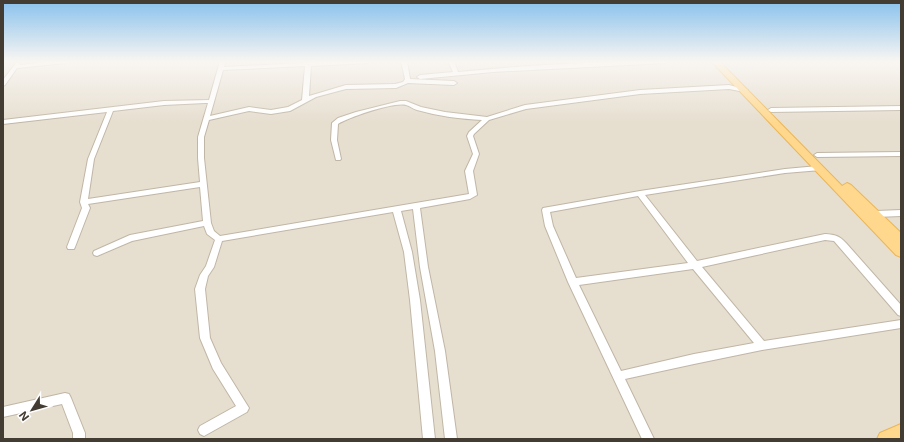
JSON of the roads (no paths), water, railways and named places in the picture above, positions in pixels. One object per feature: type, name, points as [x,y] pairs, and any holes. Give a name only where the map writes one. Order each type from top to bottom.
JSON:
[{"type":"main road","points":[[736,82],[818,168],[901,252]]},
{"type":"main road","points":[[743,82],[817,155],[830,171],[876,214],[901,240]]},
{"type":"main road","points":[[886,439],[901,433]]},
{"type":"street","points":[[218,82],[201,137],[201,158],[207,223],[210,232],[219,239],[416,205],[465,199],[473,195],[469,171],[476,154],[470,136],[487,119]]},
{"type":"street","points":[[305,101],[307,93],[306,82]]},
{"type":"street","points":[[207,119],[248,109],[271,112],[290,109],[314,96],[346,87],[388,87],[406,82]]},
{"type":"street","points":[[422,82],[454,83]]},
{"type":"street","points":[[338,158],[334,140],[336,123],[341,118],[383,107],[406,103],[418,108],[472,118],[487,119],[525,107],[613,94],[729,87],[745,90]]},
{"type":"street","points":[[3,122],[111,109],[205,100],[212,102]]},
{"type":"street","points":[[771,110],[901,108]]},
{"type":"street","points":[[71,247],[86,208],[84,202],[90,159],[111,109]]},
{"type":"street","points":[[817,155],[901,154]]},
{"type":"street","points":[[648,439],[548,226],[546,210],[640,193],[785,171],[818,168]]},
{"type":"street","points":[[84,202],[203,184]]},
{"type":"street","points":[[640,193],[695,265],[762,346]]},
{"type":"street","points":[[416,205],[424,267],[440,351],[451,439]]},
{"type":"street","points":[[396,209],[408,252],[415,300],[428,439]]},
{"type":"street","points":[[876,214],[901,213]]},
{"type":"street","points":[[97,253],[130,238],[207,223]]},
{"type":"street","points":[[573,282],[695,265],[820,238],[836,238],[901,312]]},
{"type":"street","points":[[204,430],[243,408],[217,366],[206,338],[205,331],[200,289],[204,275],[210,267],[219,239]]},
{"type":"street","points":[[618,376],[762,346],[901,324]]},
{"type":"street","points":[[3,412],[65,398],[79,433],[79,439]]}]
